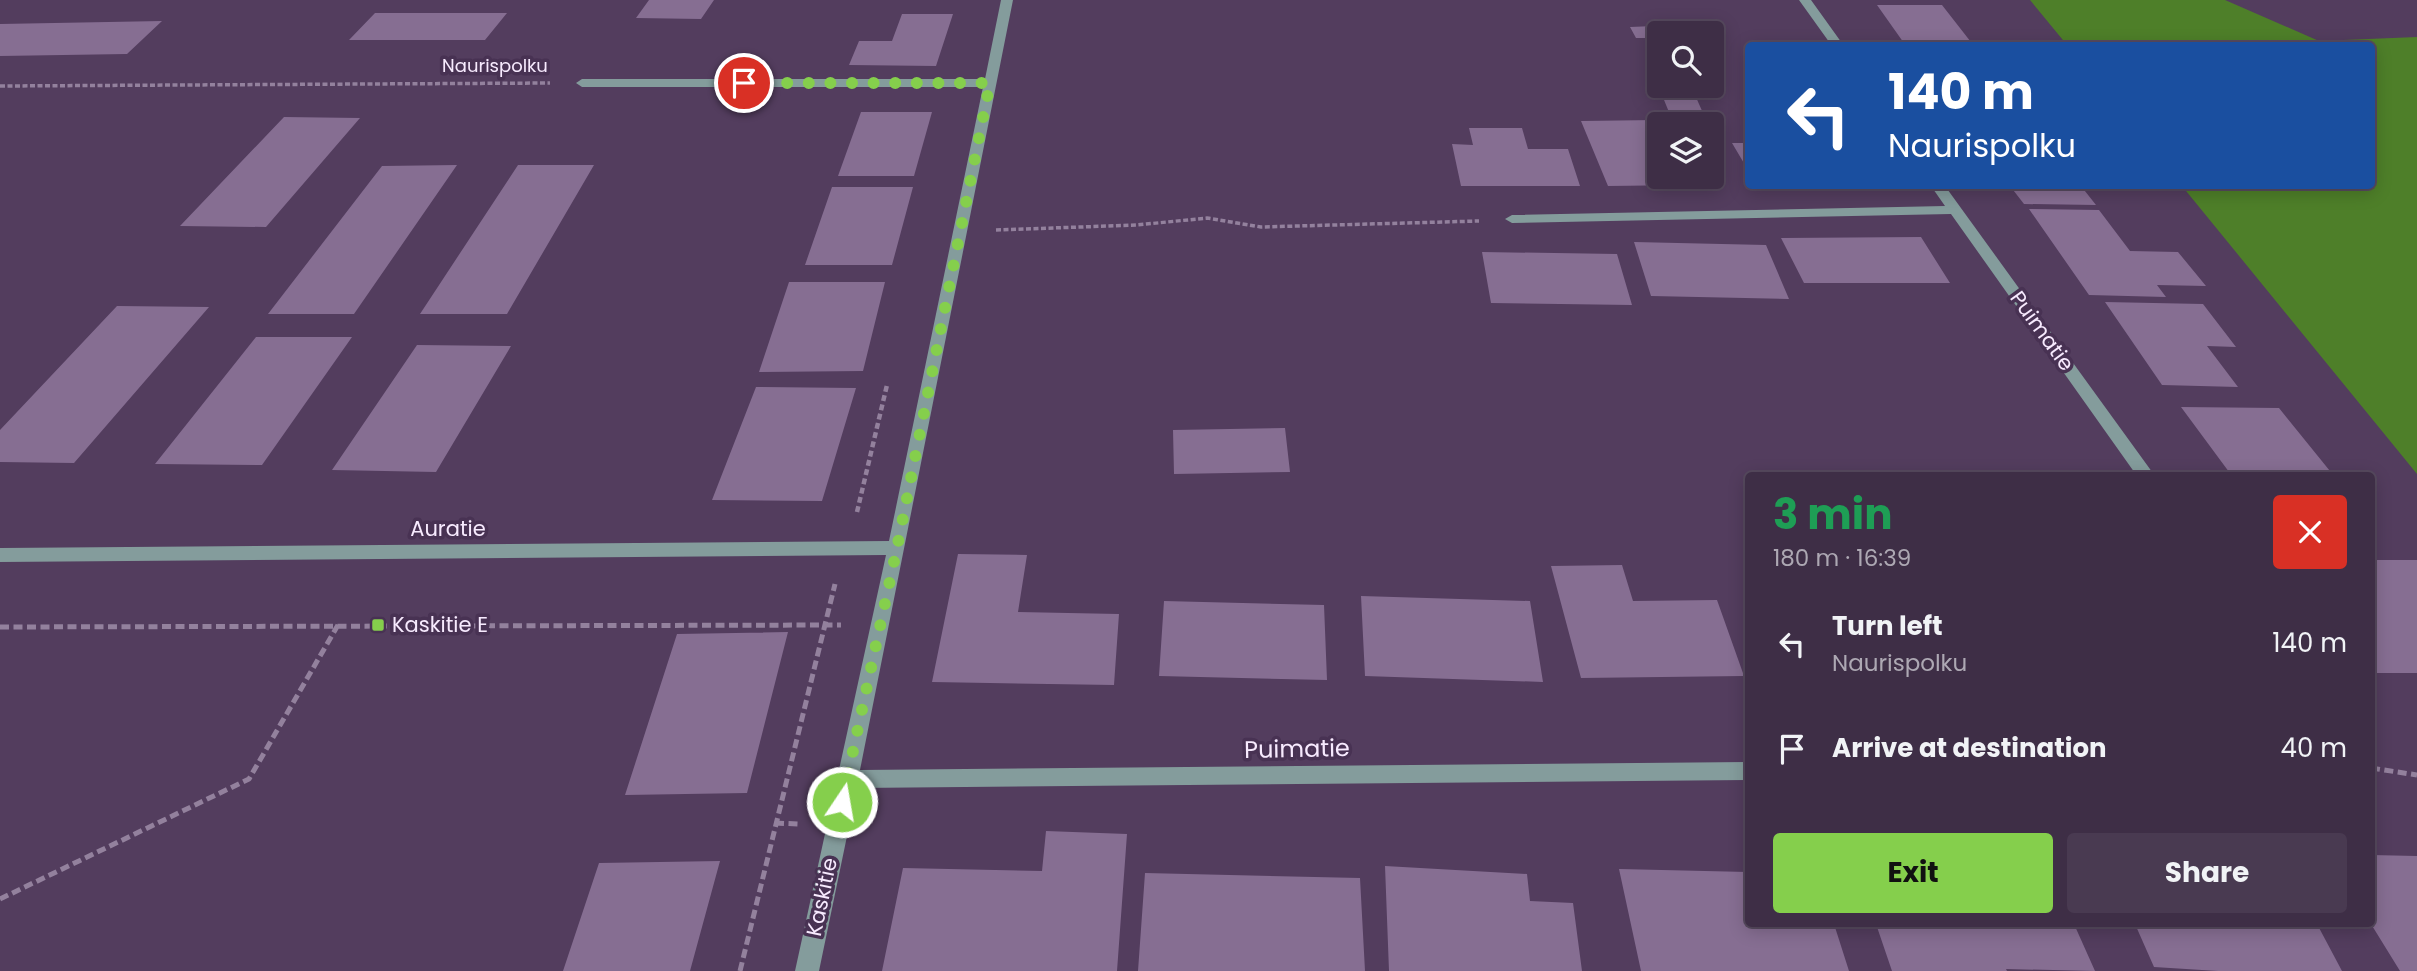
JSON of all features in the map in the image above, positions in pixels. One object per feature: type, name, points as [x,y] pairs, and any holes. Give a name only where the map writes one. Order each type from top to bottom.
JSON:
[{"type":"street","name":"Kaskitie","points":[[807,971],[897,548],[1007,0]]},
{"type":"street","points":[[1805,0],[1835,42]]},
{"type":"street","points":[[582,83],[990,83]]},
{"type":"street","name":"Puimatie","points":[[1940,189],[2143,472]]},
{"type":"street","points":[[1512,219],[1955,210]]},
{"type":"street","name":"Auratie","points":[[0,555],[897,548]]},
{"type":"street","name":"Puimatie","points":[[847,779],[1745,771]]},
{"type":"path","name":"Naurispolku","points":[[0,86],[582,83]]},
{"type":"path","points":[[961,230],[1137,225],[1207,218],[1261,227],[1512,219]]},
{"type":"path","points":[[0,899],[249,779],[338,625]]},
{"type":"path","points":[[740,971],[823,625]]},
{"type":"path","points":[[0,626],[881,625]]},
{"type":"path","points":[[2375,769],[2417,775]]},
{"type":"green space","points":[[2030,0],[2225,0],[2319,41],[2417,37],[2417,474],[2184,189],[2375,189],[2375,42],[2065,42]]},
{"type":"building","points":[[649,0],[714,0],[701,19],[636,18]]},
{"type":"building","points":[[1877,5],[1942,5],[1971,42],[1903,42]]},
{"type":"building","points":[[375,13],[507,13],[485,40],[349,40]]},
{"type":"building","points":[[902,14],[953,14],[936,66],[849,65],[859,41],[892,41]]},
{"type":"building","points":[[162,21],[127,54],[0,56],[0,24]]},
{"type":"building","points":[[1647,26],[1647,38],[1636,38],[1630,27]]},
{"type":"building","points":[[1663,98],[1696,98],[1703,112],[1669,112]]},
{"type":"building","points":[[861,112],[932,112],[914,176],[838,176]]},
{"type":"building","points":[[284,117],[360,118],[266,227],[180,226]]},
{"type":"building","points":[[1647,120],[1647,186],[1608,186],[1581,121]]},
{"type":"building","points":[[1469,128],[1522,128],[1528,149],[1568,149],[1580,186],[1461,186],[1452,144],[1473,145]]},
{"type":"building","points":[[1732,143],[1745,143],[1745,165]]},
{"type":"building","points":[[457,165],[354,314],[268,314],[382,166]]},
{"type":"building","points":[[518,165],[594,165],[507,314],[420,314]]},
{"type":"building","points":[[832,187],[913,187],[892,265],[805,265]]},
{"type":"building","points":[[2012,189],[2083,189],[2096,205],[2024,204]]},
{"type":"building","points":[[2029,209],[2099,210],[2130,251],[2178,252],[2206,286],[2157,285],[2166,297],[2089,295]]},
{"type":"building","points":[[1921,237],[1950,283],[1804,283],[1781,238]]},
{"type":"building","points":[[1634,242],[1766,245],[1789,299],[1651,296]]},
{"type":"building","points":[[1482,252],[1617,254],[1632,305],[1491,303]]},
{"type":"building","points":[[789,282],[885,282],[863,371],[759,372]]},
{"type":"building","points":[[2105,302],[2203,304],[2236,347],[2207,346],[2238,387],[2162,385]]},
{"type":"building","points":[[117,306],[209,307],[74,463],[0,462],[0,430]]},
{"type":"building","points":[[256,337],[352,337],[262,465],[155,464]]},
{"type":"building","points":[[417,345],[511,346],[436,472],[332,470]]},
{"type":"building","points":[[756,387],[856,388],[822,501],[712,500]]},
{"type":"building","points":[[2181,407],[2279,408],[2331,472],[2229,472]]},
{"type":"building","points":[[1285,428],[1290,472],[1174,474],[1173,430]]},
{"type":"building","points":[[958,554],[1027,555],[1018,612],[1119,614],[1114,685],[932,682]]},
{"type":"building","points":[[2375,560],[2417,560],[2417,673],[2376,673]]},
{"type":"building","points":[[1622,565],[1633,601],[1717,600],[1744,676],[1581,678],[1551,566]]},
{"type":"building","points":[[1361,596],[1530,601],[1543,682],[1365,676]]},
{"type":"building","points":[[1164,601],[1324,605],[1327,680],[1159,676]]},
{"type":"building","points":[[788,632],[747,793],[625,795],[677,634]]},
{"type":"building","points":[[1046,831],[1127,834],[1117,971],[882,971],[903,868],[1042,871]]},
{"type":"building","points":[[2375,855],[2417,856],[2417,971],[2400,971],[2373,927],[2375,927]]},
{"type":"building","points":[[720,861],[690,971],[563,971],[599,863]]},
{"type":"building","points":[[1385,866],[1527,874],[1530,901],[1573,903],[1582,971],[1389,971]]},
{"type":"building","points":[[1619,869],[1745,872],[1745,927],[1835,927],[1849,971],[1641,971]]},
{"type":"building","points":[[1145,873],[1360,878],[1365,971],[1138,971]]},
{"type":"building","points":[[1877,927],[2075,927],[2095,971],[2006,969],[2007,971],[1892,971]]},
{"type":"building","points":[[2136,927],[2319,927],[2342,971],[2218,971],[2154,967]]},
{"type":"place","name":"Kaskitie E","points":[[378,625]]},
{"type":"route","points":[[744,83],[990,83],[897,548],[842,802]]}]
